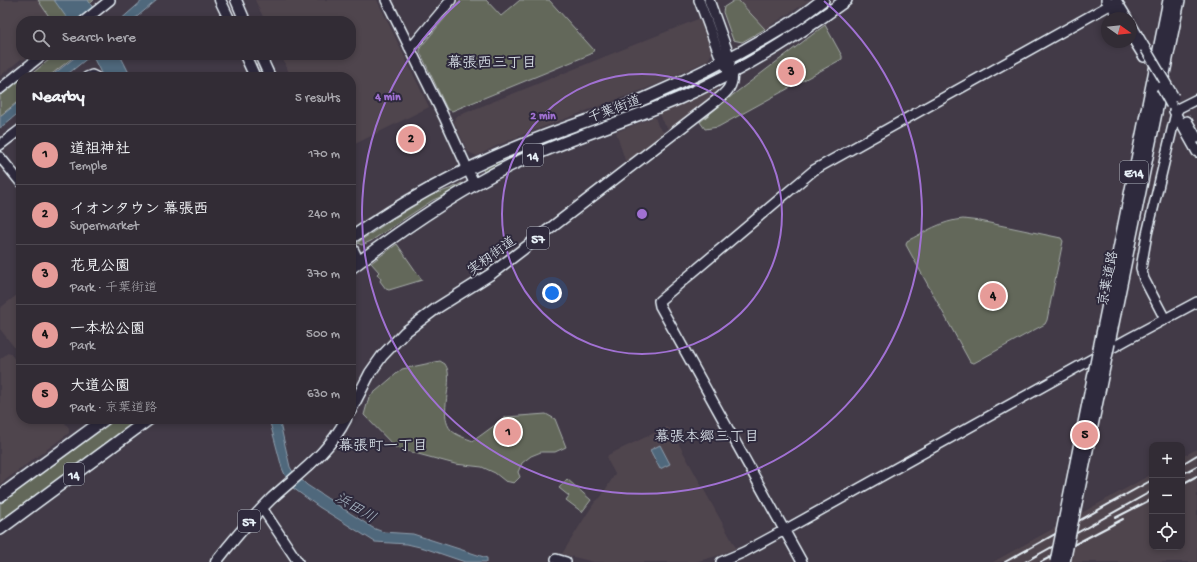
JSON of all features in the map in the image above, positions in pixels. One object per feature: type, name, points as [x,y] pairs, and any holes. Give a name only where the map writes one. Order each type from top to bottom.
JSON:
[{"type":"highway","name":"千葉街道","points":[[356,235],[408,202],[468,169],[528,142],[644,99],[726,60],[782,29],[823,0]]},
{"type":"highway","name":"千葉街道","points":[[356,261],[404,229],[502,170],[545,150],[676,99],[732,73],[790,39],[846,0]]},
{"type":"highway","name":"京葉道路","points":[[1064,562],[1169,0]]},
{"type":"highway","name":"京葉道路","points":[[1056,562],[1179,0]]},
{"type":"highway","name":"14","points":[[0,496],[98,424]]},
{"type":"highway","name":"14","points":[[0,529],[142,424]]},
{"type":"main road","points":[[220,0],[228,16]]},
{"type":"main road","points":[[236,0],[243,16]]},
{"type":"main road","points":[[247,60],[253,72]]},
{"type":"main road","points":[[262,60],[268,72]]},
{"type":"main road","name":"実籾街道","points":[[356,400],[370,373],[382,356],[405,332],[437,308],[491,274],[717,100],[729,89],[732,80],[732,73]]},
{"type":"main road","name":"57","points":[[216,562],[232,540],[262,508],[326,450],[343,424]]},
{"type":"street","points":[[91,16],[110,0]]},
{"type":"street","points":[[386,0],[476,185]]},
{"type":"street","points":[[409,47],[415,43],[451,0]]},
{"type":"street","points":[[699,0],[732,73]]},
{"type":"street","points":[[709,0],[726,60]]},
{"type":"street","points":[[1113,2],[1117,12]]},
{"type":"street","points":[[1113,2],[1122,12]]},
{"type":"street","points":[[802,562],[663,311],[659,301],[814,170],[1113,2]]},
{"type":"street","points":[[1137,36],[1175,106],[1197,152]]},
{"type":"street","points":[[1137,43],[1145,52]]},
{"type":"street","points":[[21,72],[36,60]]},
{"type":"street","points":[[0,89],[16,76]]},
{"type":"street","points":[[1175,106],[1197,99]]},
{"type":"street","points":[[1166,319],[1144,279],[1141,268],[1175,106]]},
{"type":"street","points":[[1175,106],[1197,138]]},
{"type":"street","points":[[0,145],[16,133]]},
{"type":"street","points":[[0,157],[16,177]]},
{"type":"street","points":[[721,562],[744,552],[1197,302]]},
{"type":"street","points":[[262,508],[298,562]]},
{"type":"street","points":[[556,559],[566,562]]},
{"type":"shaded area","points":[[0,0],[37,0],[48,16],[16,16],[16,60],[20,60],[0,76]]},
{"type":"shaded area","points":[[255,0],[377,0],[429,107],[356,144],[356,72],[289,72],[283,60],[356,60],[356,16],[263,16]]},
{"type":"shaded area","points":[[738,0],[810,0],[765,29]]},
{"type":"shaded area","points":[[698,19],[701,22],[712,53],[708,60],[658,84],[535,130],[496,146],[477,156],[468,152],[454,122],[455,117]]},
{"type":"shaded area","points":[[717,89],[719,93],[670,131],[662,121],[659,114]]},
{"type":"shaded area","points":[[655,117],[658,126],[664,133],[626,163],[616,132]]},
{"type":"shaded area","points":[[16,296],[16,350],[0,329],[0,308]]},
{"type":"shaded area","points":[[9,352],[16,361],[16,424],[66,424],[69,428],[69,433],[0,484],[0,359]]},
{"type":"shaded area","points":[[667,427],[671,430],[736,548],[720,555],[695,562],[594,562],[562,554],[587,514],[595,502],[601,497],[615,474],[607,459],[608,455]]},
{"type":"shaded area","points":[[1197,449],[1197,562],[993,562],[1149,476],[1149,550],[1185,550],[1185,455]]},
{"type":"green space","points":[[38,0],[94,0],[76,16],[49,16]]},
{"type":"green space","points":[[460,0],[486,0],[501,16],[520,0],[549,0],[594,50],[591,54],[452,111],[447,109],[420,52],[420,48]]},
{"type":"green space","points":[[735,0],[738,0],[765,29],[742,42],[733,40],[723,12],[724,7]]},
{"type":"green space","points":[[825,25],[842,56],[842,59],[718,127],[705,129],[700,122],[734,94]]},
{"type":"green space","points":[[49,60],[70,60],[54,72],[34,72]]},
{"type":"green space","points":[[714,74],[715,76],[652,105],[557,141],[526,151],[484,172],[482,168],[540,144],[628,111]]},
{"type":"green space","points":[[16,80],[16,103],[0,116],[0,92]]},
{"type":"green space","points":[[462,183],[464,187],[433,200],[371,241],[362,245],[357,243],[432,195]]},
{"type":"green space","points":[[963,219],[980,221],[1061,238],[1063,241],[1045,324],[974,363],[970,362],[906,245],[907,241],[934,227]]},
{"type":"green space","points":[[397,244],[422,280],[389,290],[386,289],[380,281],[381,279],[377,274],[379,272],[371,263]]},
{"type":"green space","points":[[440,361],[445,364],[448,371],[446,418],[453,432],[473,441],[506,417],[546,414],[555,419],[566,447],[555,452],[541,452],[531,456],[522,463],[518,472],[520,477],[514,483],[505,481],[495,473],[482,467],[455,464],[396,448],[364,415],[369,397],[402,369]]},
{"type":"green space","points":[[108,424],[134,424],[0,523],[0,504]]},
{"type":"green space","points":[[567,479],[591,500],[582,512],[566,500],[569,496],[559,488]]},
{"type":"water","points":[[54,0],[88,0],[98,16],[65,16]]},
{"type":"water","points":[[143,0],[157,0],[138,16],[125,16]]},
{"type":"water","points":[[72,60],[85,60],[70,72],[56,72]]},
{"type":"water","points":[[94,60],[122,60],[128,72],[100,72]]},
{"type":"water","points":[[16,104],[16,115],[0,128],[0,117]]},
{"type":"water","points":[[270,424],[280,424],[290,467],[293,472],[307,485],[373,528],[383,532],[413,534],[487,558],[487,562],[465,562],[424,548],[407,544],[375,542],[319,507],[293,488],[282,468]]},
{"type":"water","points":[[660,445],[670,464],[660,469],[650,450]]},
{"type":"railway","points":[[1185,462],[1197,455]]},
{"type":"railway","points":[[1185,472],[1197,466]]},
{"type":"railway","points":[[1185,482],[1197,476]]},
{"type":"railway","points":[[1005,562],[1149,482]]},
{"type":"railway","points":[[1025,562],[1149,493]]},
{"type":"railway","points":[[1115,518],[1149,501]]},
{"type":"railway","points":[[1041,562],[1123,519]]},
{"type":"place","name":"花見公園","points":[[791,72]]},
{"type":"place","name":"イオンタウン 幕張西","points":[[411,139]]},
{"type":"place","name":"一本松公園","points":[[993,296]]},
{"type":"place","name":"道祖神社","points":[[508,432]]},
{"type":"place","name":"大道公園","points":[[1085,435]]},
{"type":"district","name":"幕張西三丁目","points":[[492,62]]},
{"type":"district","name":"幕張本郷三丁目","points":[[707,436]]},
{"type":"district","name":"幕張町一丁目","points":[[383,445]]},
{"type":"water label","name":"浜田川","points":[[356,507]]}]
